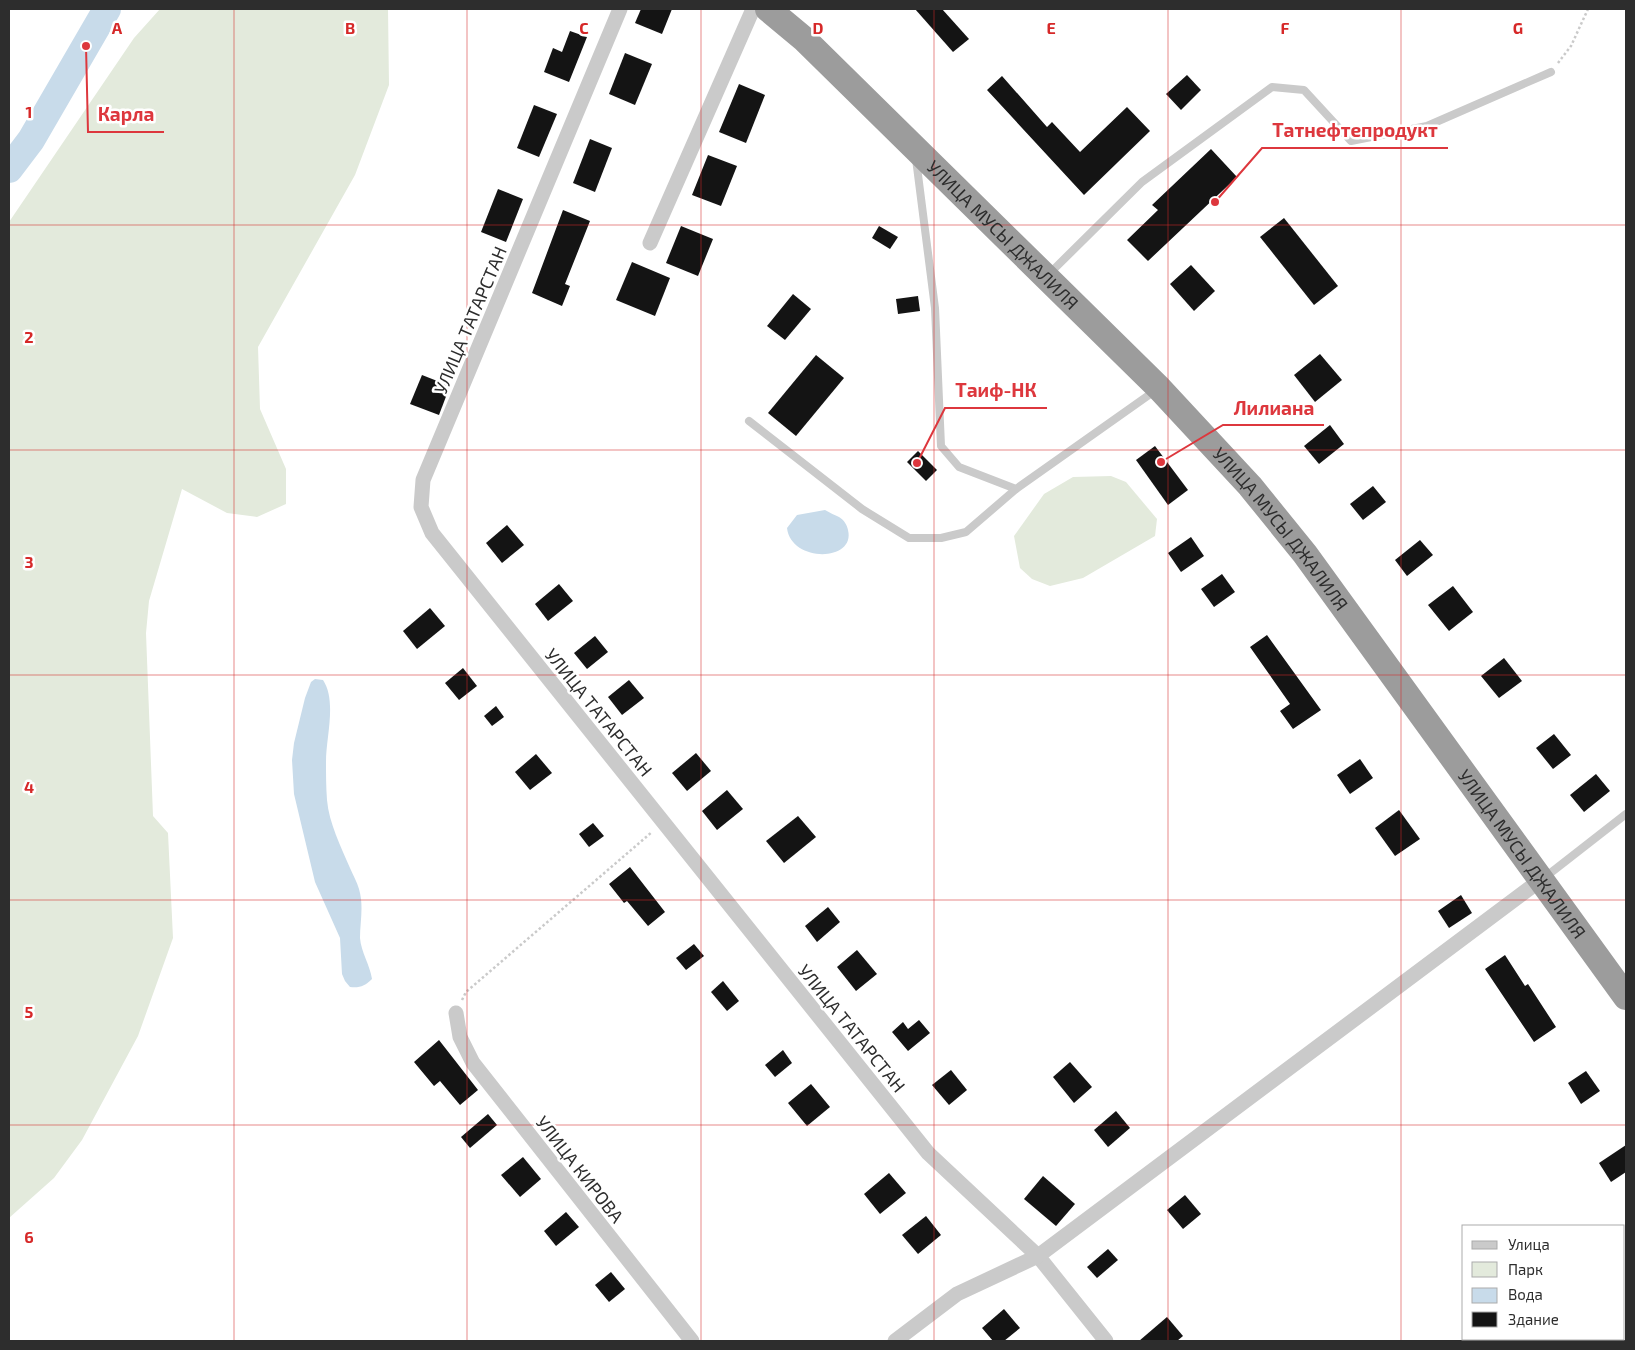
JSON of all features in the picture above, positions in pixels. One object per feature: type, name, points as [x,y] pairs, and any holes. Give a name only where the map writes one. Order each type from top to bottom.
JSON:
[{"type":"highway","name":"УЛИЦА МУСЫ ДЖАЛИЛЯ","points":[[768,9],[804,39],[1159,388],[1250,486],[1305,554],[1626,997]]},
{"type":"street","name":"УЛИЦА ТАТАРСТАН","points":[[620,9],[423,480],[421,508],[432,533],[928,1153],[1038,1256],[1106,1341]]},
{"type":"street","points":[[650,244],[753,9]]},
{"type":"street","points":[[895,1341],[957,1294],[1038,1256],[1542,879]]},
{"type":"street","name":"УЛИЦА КИРОВА","points":[[456,1013],[460,1037],[473,1064],[692,1341]]},
{"type":"lane","points":[[1046,277],[1142,182],[1272,87],[1304,90],[1351,141],[1427,126],[1551,72]]},
{"type":"lane","points":[[914,147],[935,308],[941,446],[959,468],[1016,489]]},
{"type":"lane","points":[[749,421],[862,510],[909,538],[941,538],[966,532],[1016,489],[1159,388]]},
{"type":"lane","points":[[1542,879],[1626,814]]},
{"type":"path","points":[[1551,72],[1571,46],[1588,9]]},
{"type":"path","points":[[456,1013],[466,992],[663,822]]},
{"type":"green space","points":[[160,9],[388,9],[389,85],[355,175],[258,347],[260,409],[286,469],[286,504],[257,517],[227,513],[182,489],[149,601],[146,633],[153,816],[168,833],[173,938],[138,1036],[82,1140],[54,1178],[9,1218],[9,222],[134,38]]},
{"type":"green space","points":[[1111,476],[1126,482],[1157,519],[1155,536],[1083,578],[1050,586],[1032,579],[1020,568],[1014,536],[1044,494],[1073,477]]},
{"type":"water","points":[[825,510],[844,521],[848,530],[848,541],[842,548],[833,553],[822,554],[799,548],[791,539],[787,528],[797,515]]},
{"type":"water","points":[[315,679],[323,680],[329,698],[330,720],[326,752],[328,809],[336,835],[359,889],[362,908],[360,938],[372,979],[360,987],[350,987],[342,974],[340,938],[315,882],[294,794],[292,760],[294,743],[305,698],[311,682]]},
{"type":"building","points":[[641,9],[672,9],[662,34],[635,23]]},
{"type":"building","points":[[915,9],[942,9],[969,39],[953,52]]},
{"type":"building","points":[[570,31],[587,37],[569,82],[544,72],[553,48],[562,52]]},
{"type":"building","points":[[625,53],[652,64],[635,105],[609,94]]},
{"type":"building","points":[[1187,75],[1201,90],[1181,110],[1166,94]]},
{"type":"building","points":[[1002,76],[1047,127],[1052,122],[1080,152],[1127,107],[1150,131],[1084,195],[987,90]]},
{"type":"building","points":[[739,84],[765,95],[746,143],[719,132]]},
{"type":"building","points":[[534,105],[557,114],[539,157],[517,148]]},
{"type":"building","points":[[590,139],[612,148],[595,192],[573,183]]},
{"type":"building","points":[[1211,149],[1237,177],[1148,261],[1127,240],[1158,210],[1152,205]]},
{"type":"building","points":[[708,155],[737,166],[721,206],[692,195]]},
{"type":"building","points":[[498,189],[523,199],[506,242],[481,232]]},
{"type":"building","points":[[563,210],[590,221],[565,284],[570,286],[562,306],[532,293]]},
{"type":"building","points":[[1284,218],[1338,286],[1314,305],[1260,237]]},
{"type":"building","points":[[681,226],[713,239],[698,276],[666,263]]},
{"type":"building","points":[[879,226],[898,237],[890,249],[872,238]]},
{"type":"building","points":[[632,262],[670,278],[655,316],[616,300]]},
{"type":"building","points":[[1191,265],[1215,291],[1194,311],[1170,284]]},
{"type":"building","points":[[793,294],[811,309],[785,340],[767,326]]},
{"type":"building","points":[[918,296],[920,311],[898,314],[896,299]]},
{"type":"building","points":[[1320,354],[1342,380],[1315,402],[1294,375]]},
{"type":"building","points":[[816,355],[844,378],[796,436],[768,413]]},
{"type":"building","points":[[422,375],[450,386],[439,415],[410,404]]},
{"type":"building","points":[[1330,425],[1344,444],[1319,464],[1304,446]]},
{"type":"building","points":[[1155,446],[1188,490],[1168,505],[1136,460]]},
{"type":"building","points":[[918,451],[937,470],[926,481],[907,462]]},
{"type":"building","points":[[1373,486],[1386,502],[1363,520],[1350,504]]},
{"type":"building","points":[[507,525],[524,545],[502,563],[486,543]]},
{"type":"building","points":[[1191,537],[1204,556],[1181,572],[1168,553]]},
{"type":"building","points":[[1420,540],[1433,555],[1407,576],[1395,560]]},
{"type":"building","points":[[1222,574],[1235,592],[1214,607],[1201,589]]},
{"type":"building","points":[[559,584],[573,601],[548,621],[535,604]]},
{"type":"building","points":[[1453,586],[1473,612],[1449,631],[1428,605]]},
{"type":"building","points":[[430,608],[445,626],[417,649],[403,631]]},
{"type":"building","points":[[1267,635],[1321,710],[1293,729],[1280,711],[1290,704],[1250,647]]},
{"type":"building","points":[[595,636],[608,652],[587,669],[574,653]]},
{"type":"building","points":[[1504,658],[1522,681],[1499,698],[1481,676]]},
{"type":"building","points":[[463,668],[477,686],[459,700],[445,683]]},
{"type":"building","points":[[629,680],[644,698],[622,715],[608,697]]},
{"type":"building","points":[[496,706],[504,717],[492,726],[484,716]]},
{"type":"building","points":[[1554,734],[1571,755],[1553,769],[1536,748]]},
{"type":"building","points":[[696,753],[711,771],[687,791],[672,773]]},
{"type":"building","points":[[536,754],[552,773],[530,790],[515,772]]},
{"type":"building","points":[[1360,759],[1373,778],[1350,794],[1337,775]]},
{"type":"building","points":[[1596,774],[1610,791],[1584,812],[1570,795]]},
{"type":"building","points":[[727,790],[743,809],[717,830],[702,811]]},
{"type":"building","points":[[1399,810],[1420,839],[1395,856],[1375,828]]},
{"type":"building","points":[[798,816],[816,837],[784,863],[766,841]]},
{"type":"building","points":[[593,823],[604,836],[589,847],[579,834]]},
{"type":"building","points":[[630,867],[665,912],[648,926],[627,901],[624,903],[609,884]]},
{"type":"building","points":[[1461,895],[1472,913],[1449,928],[1438,911]]},
{"type":"building","points":[[828,907],[840,922],[817,942],[805,926]]},
{"type":"building","points":[[694,944],[704,956],[686,970],[676,958]]},
{"type":"building","points":[[857,950],[877,974],[856,991],[837,967]]},
{"type":"building","points":[[1505,955],[1525,986],[1528,984],[1556,1027],[1534,1042],[1485,969]]},
{"type":"building","points":[[723,981],[739,1001],[727,1011],[711,992]]},
{"type":"building","points":[[919,1020],[930,1033],[908,1051],[892,1032],[903,1022],[908,1029]]},
{"type":"building","points":[[439,1040],[478,1090],[460,1105],[440,1081],[434,1086],[414,1062]]},
{"type":"building","points":[[783,1050],[792,1063],[775,1077],[765,1065]]},
{"type":"building","points":[[1070,1062],[1092,1087],[1074,1103],[1053,1077]]},
{"type":"building","points":[[951,1070],[967,1090],[949,1105],[932,1085]]},
{"type":"building","points":[[1586,1071],[1600,1091],[1581,1104],[1568,1083]]},
{"type":"building","points":[[811,1084],[830,1107],[807,1126],[788,1103]]},
{"type":"building","points":[[1116,1111],[1130,1128],[1108,1147],[1094,1130]]},
{"type":"building","points":[[488,1114],[497,1125],[470,1148],[461,1137]]},
{"type":"building","points":[[1626,1145],[1626,1172],[1611,1182],[1599,1163]]},
{"type":"building","points":[[523,1157],[541,1179],[520,1197],[501,1175]]},
{"type":"building","points":[[889,1173],[906,1193],[880,1214],[864,1194]]},
{"type":"building","points":[[1043,1176],[1075,1204],[1056,1226],[1024,1199]]},
{"type":"building","points":[[1185,1195],[1201,1214],[1183,1229],[1167,1210]]},
{"type":"building","points":[[566,1212],[579,1227],[556,1246],[544,1231]]},
{"type":"building","points":[[926,1216],[941,1235],[918,1254],[902,1235]]},
{"type":"building","points":[[1108,1249],[1118,1260],[1097,1278],[1087,1267]]},
{"type":"building","points":[[611,1272],[625,1289],[609,1302],[595,1285]]},
{"type":"building","points":[[1004,1309],[1020,1328],[1004,1341],[993,1341],[982,1328]]},
{"type":"building","points":[[1167,1317],[1183,1336],[1177,1341],[1139,1341]]},
{"type":"waterway","points":[[9,169],[31,140],[107,9]]},
{"type":"place","name":"Карла","points":[[86,46]]},
{"type":"place","name":"Татнефтепродукт","points":[[1215,202]]},
{"type":"place","name":"Лилиана","points":[[1161,462]]},
{"type":"place","name":"Таиф-НК","points":[[917,463]]}]
